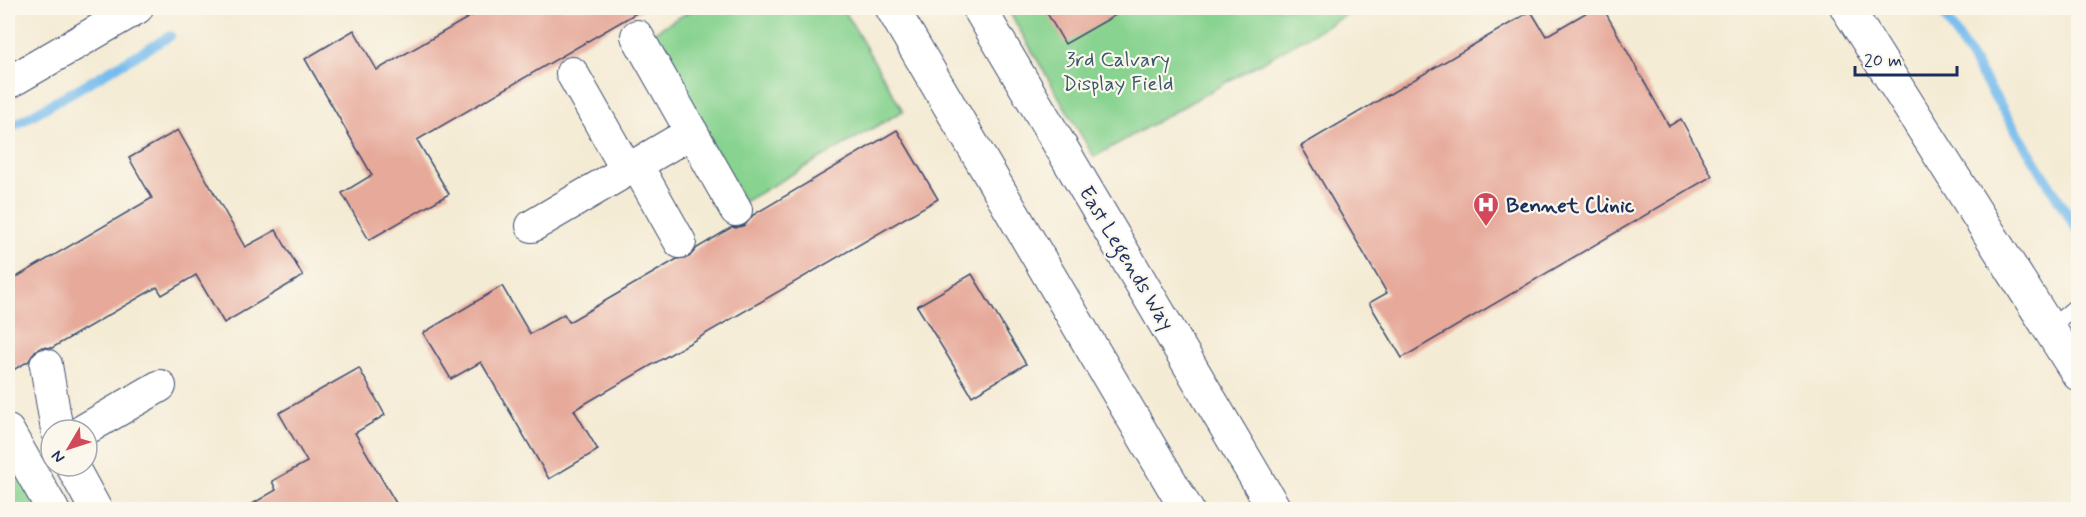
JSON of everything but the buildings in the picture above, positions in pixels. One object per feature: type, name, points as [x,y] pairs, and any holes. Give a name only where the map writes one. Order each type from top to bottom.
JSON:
[{"type":"street","points":[[8,83],[137,8]]},
{"type":"street","points":[[892,8],[1187,510]]},
{"type":"street","name":"East Legends Way","points":[[979,8],[1275,510]]},
{"type":"street","points":[[1847,8],[2079,374]]},
{"type":"street","points":[[637,36],[736,210]]},
{"type":"street","points":[[572,73],[680,242]]},
{"type":"street","points":[[532,226],[692,132]]},
{"type":"street","points":[[46,365],[55,418]]},
{"type":"street","points":[[99,421],[160,386]]},
{"type":"street","points":[[8,431],[39,456]]},
{"type":"street","points":[[45,478],[53,510]]},
{"type":"street","points":[[79,478],[96,510]]},
{"type":"lane","points":[[2050,328],[2079,304]]},
{"type":"green space","points":[[695,8],[843,8],[903,111],[744,202],[649,35]]},
{"type":"green space","name":"3rd Calvary Display Field","points":[[1007,8],[1358,8],[1094,157]]},
{"type":"green space","points":[[8,448],[42,509],[8,509]]},
{"type":"waterway","points":[[1940,8],[2078,231]]},
{"type":"waterway","points":[[8,129],[170,36]]},
{"type":"place","name":"Bennet Clinic","points":[[1486,228]]}]
